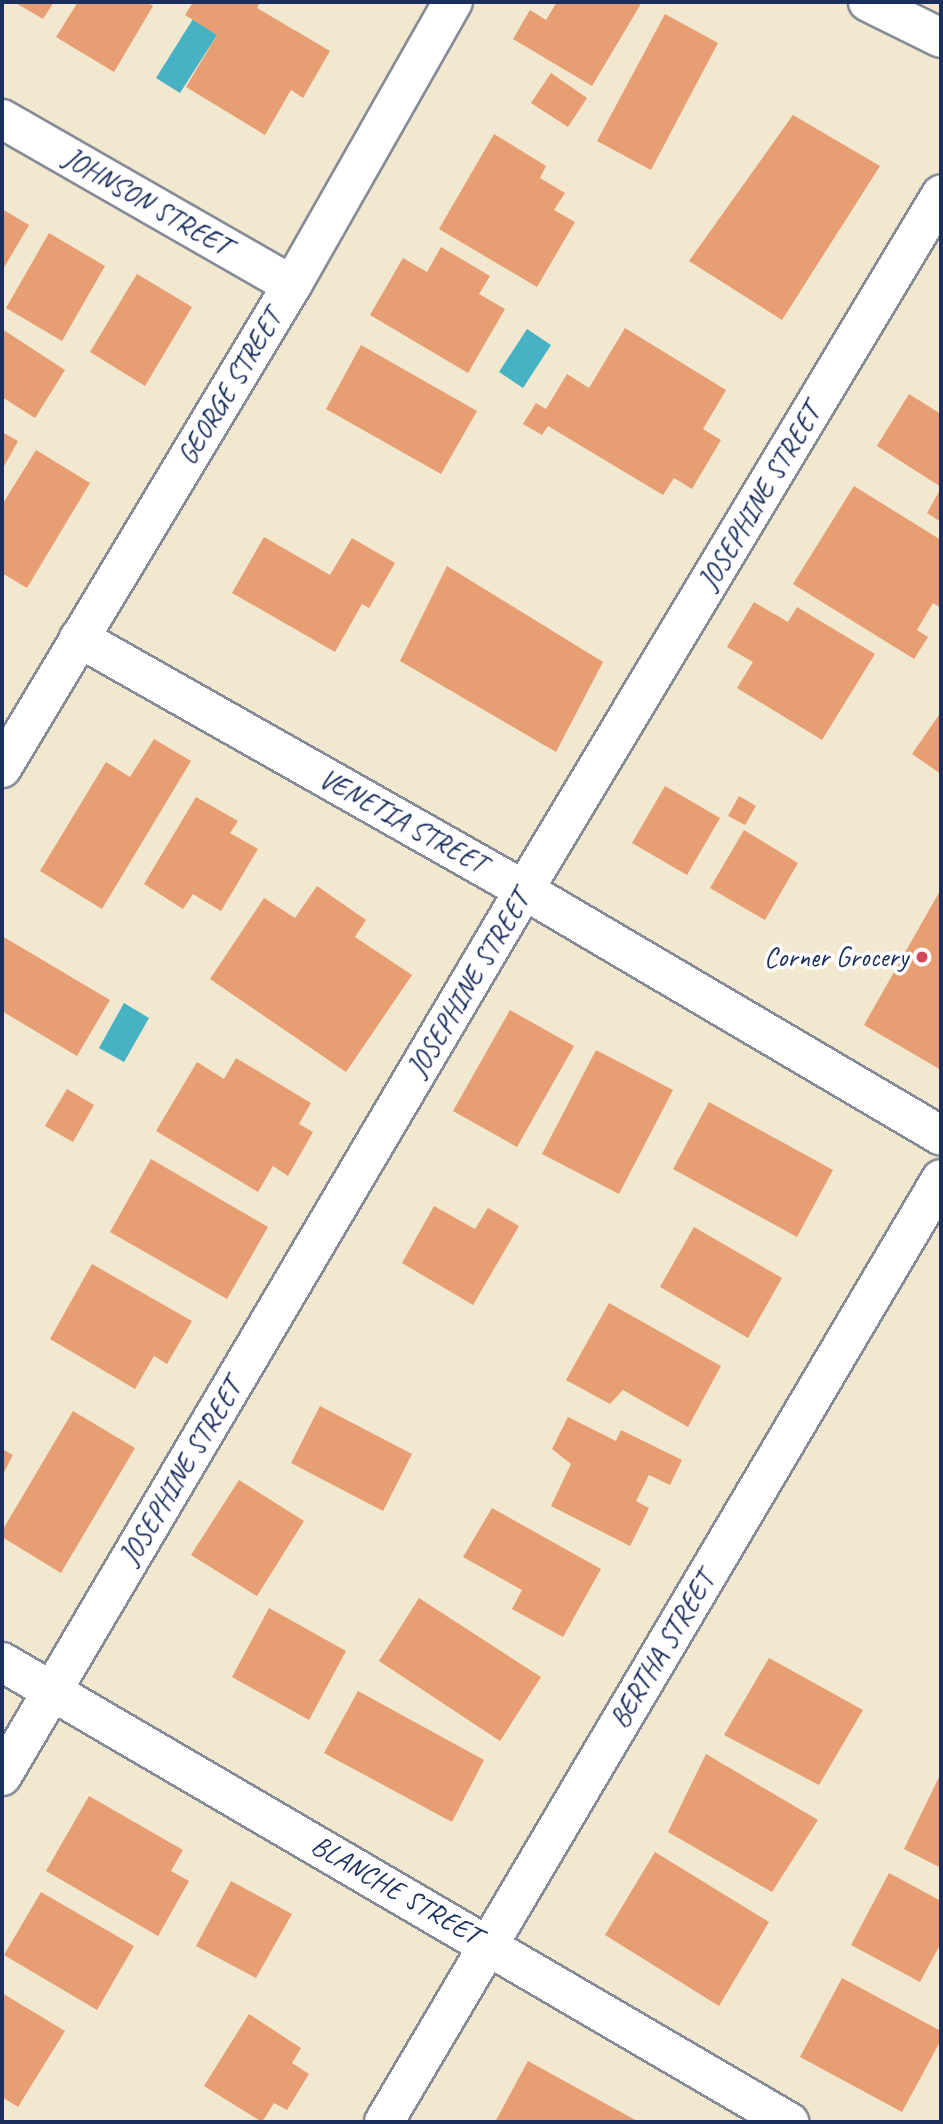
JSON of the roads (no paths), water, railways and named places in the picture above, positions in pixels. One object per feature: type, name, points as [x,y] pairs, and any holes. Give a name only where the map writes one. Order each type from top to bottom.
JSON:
[{"type":"street","name":"GEORGE STREET","points":[[2,768],[14,717],[79,638],[292,285],[453,2]]},
{"type":"street","points":[[868,2],[941,38]]},
{"type":"street","name":"JOHNSON STREET","points":[[2,118],[292,285]]},
{"type":"street","name":"JOSEPHINE STREET","points":[[2,1776],[524,890],[939,203]]},
{"type":"street","name":"VENETIA STREET","points":[[79,638],[524,890],[941,1136]]},
{"type":"street","name":"BERTHA STREET","points":[[384,2122],[941,1179]]},
{"type":"street","name":"BLANCHE STREET","points":[[2,1662],[488,1943],[789,2122]]},
{"type":"water","points":[[193,19],[217,35],[180,93],[156,78]]},
{"type":"water","points":[[527,329],[551,345],[523,388],[499,372]]},
{"type":"water","points":[[124,1003],[149,1018],[124,1062],[99,1048]]},
{"type":"place","name":"Corner Grocery","points":[[922,957]]}]
